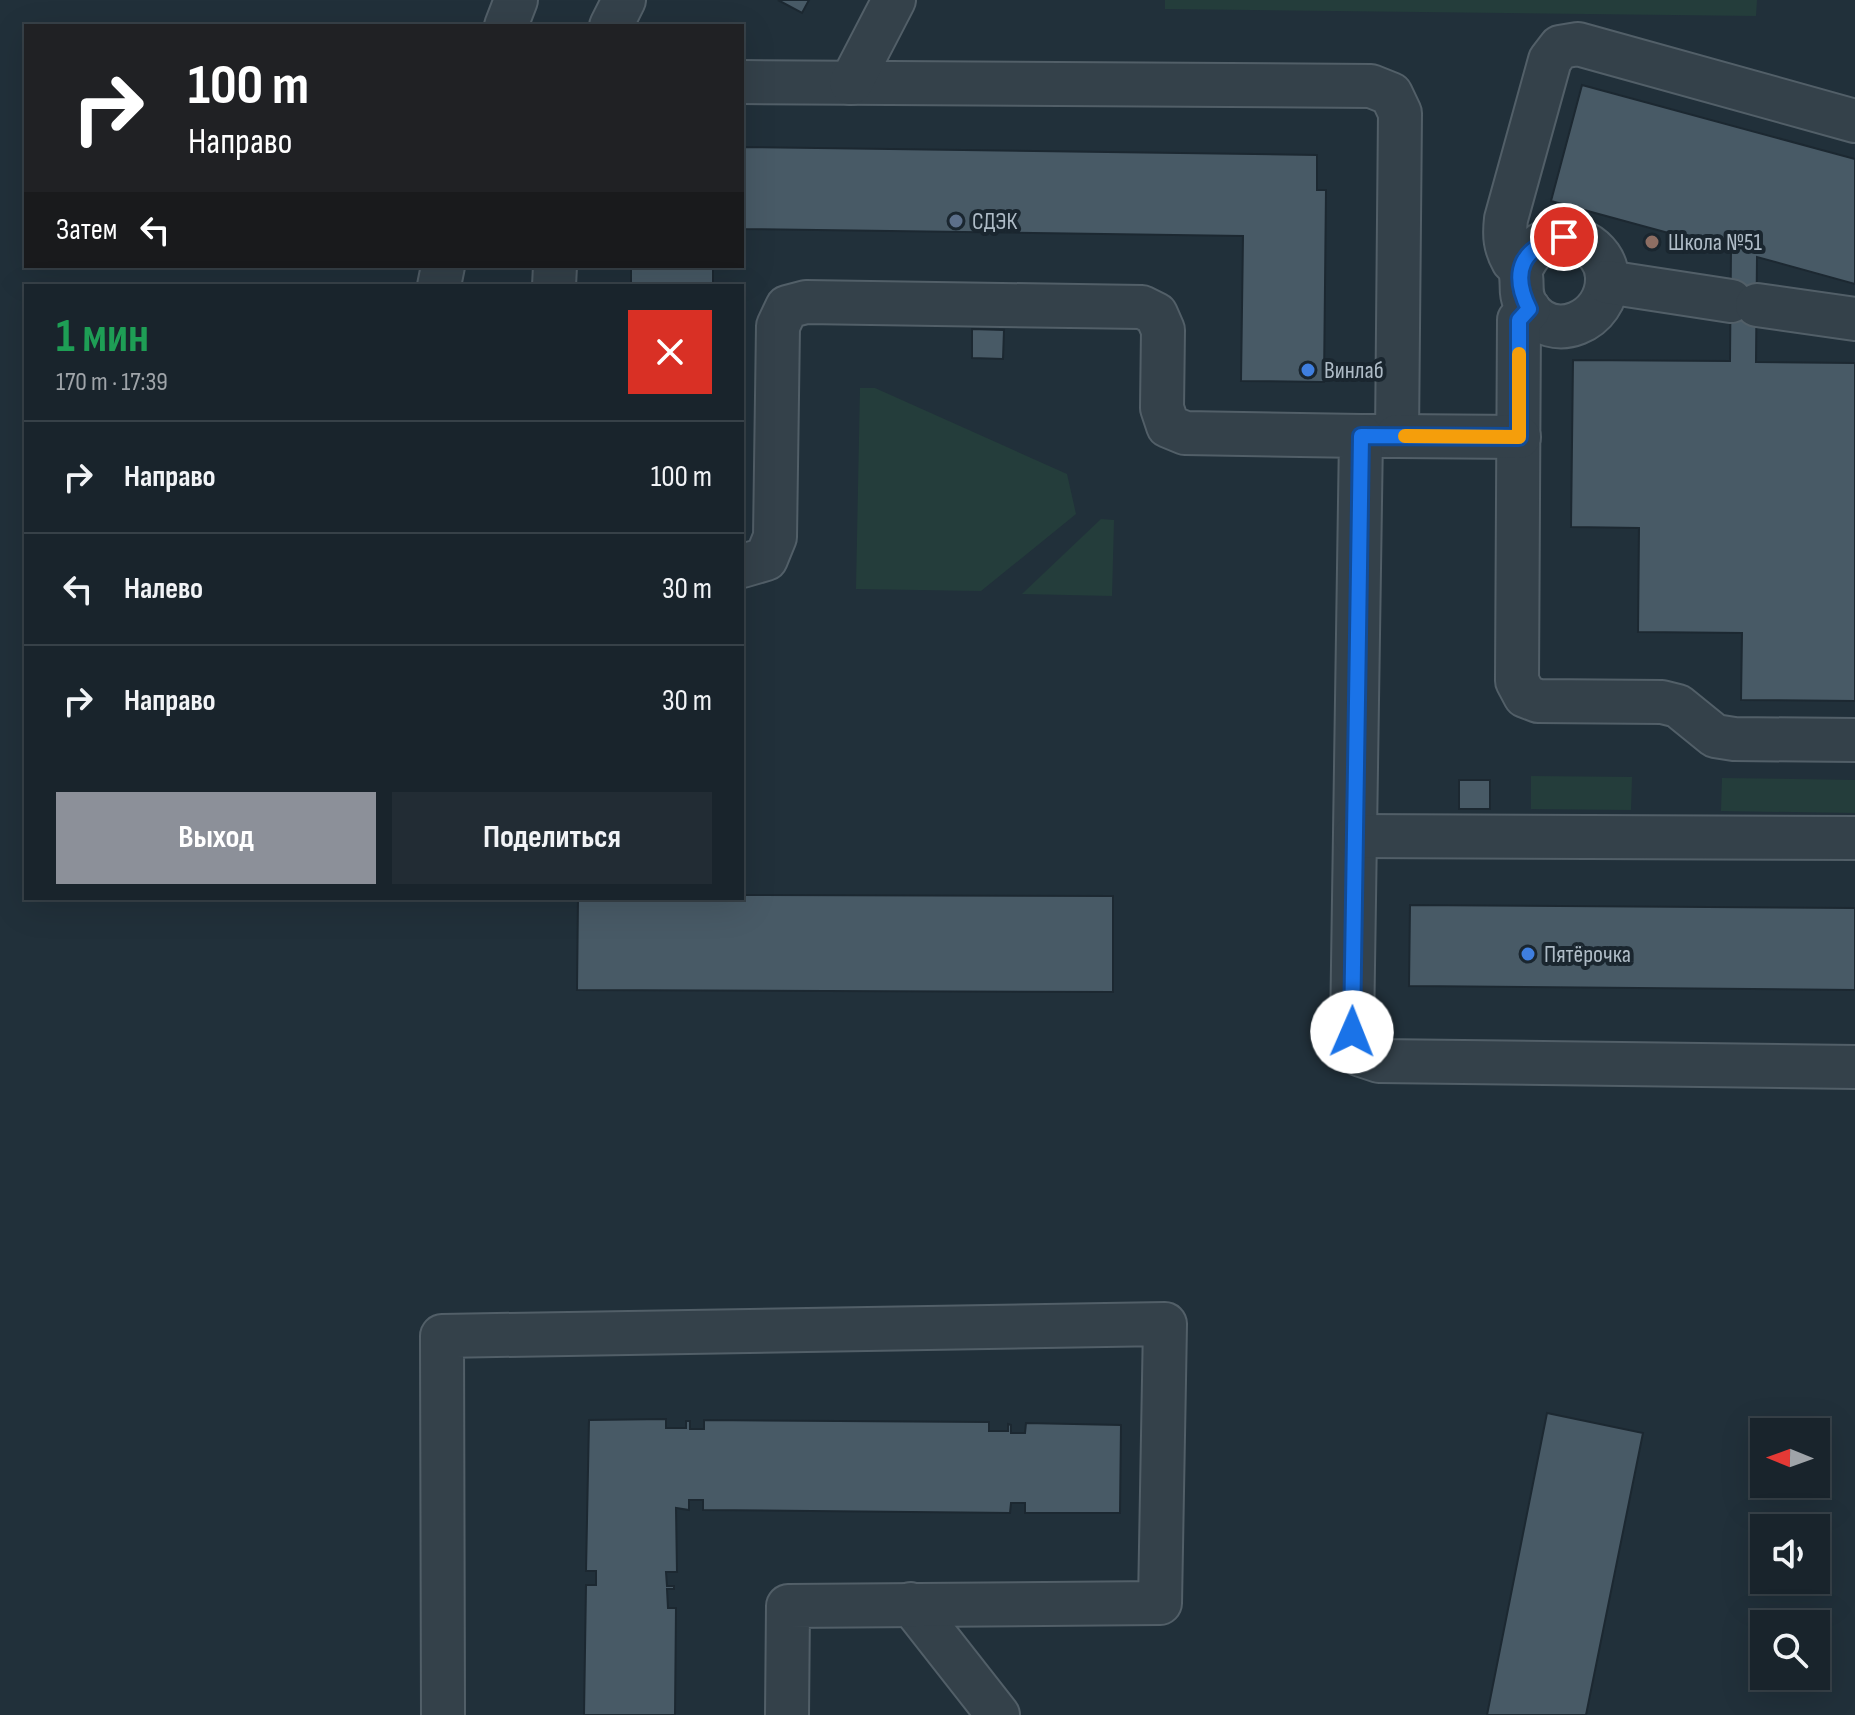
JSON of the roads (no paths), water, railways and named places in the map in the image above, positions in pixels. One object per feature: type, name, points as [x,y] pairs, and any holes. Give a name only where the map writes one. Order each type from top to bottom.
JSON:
[{"type":"street","points":[[507,24],[516,0]]},
{"type":"street","points":[[612,24],[624,0]]},
{"type":"street","points":[[851,83],[894,0]]},
{"type":"street","points":[[1855,121],[1578,44],[1560,47],[1550,60],[1504,236],[1524,290],[1544,322],[1563,326],[1583,322],[1598,310],[1607,292],[1607,272],[1599,254],[1583,241],[1564,237],[1545,241],[1529,253],[1524,290],[1519,320],[1517,681],[1525,696],[1538,701],[1662,702],[1678,706],[1715,736],[1734,739],[1855,740]]},
{"type":"street","points":[[744,82],[1371,86],[1391,94],[1400,113],[1355,836],[1352,1032],[1361,1055],[1379,1061],[1855,1067]]},
{"type":"street","points":[[1607,282],[1855,319]]},
{"type":"street","points":[[744,565],[766,559],[775,537],[778,326],[787,307],[806,302],[1142,307],[1156,314],[1163,330],[1162,408],[1168,426],[1185,433],[1519,437]]},
{"type":"street","points":[[1355,836],[1855,838]]},
{"type":"street","points":[[443,1715],[442,1336],[1165,1324],[1160,1603],[788,1606],[787,1715]]},
{"type":"street","points":[[911,1604],[998,1715]]},
{"type":"place","name":"СДЭК","points":[[956,221]]},
{"type":"place","name":"Школа №51","points":[[1652,242]]},
{"type":"place","name":"Винлаб","points":[[1308,370]]},
{"type":"place","name":"Пятёрочка","points":[[1528,954]]}]
